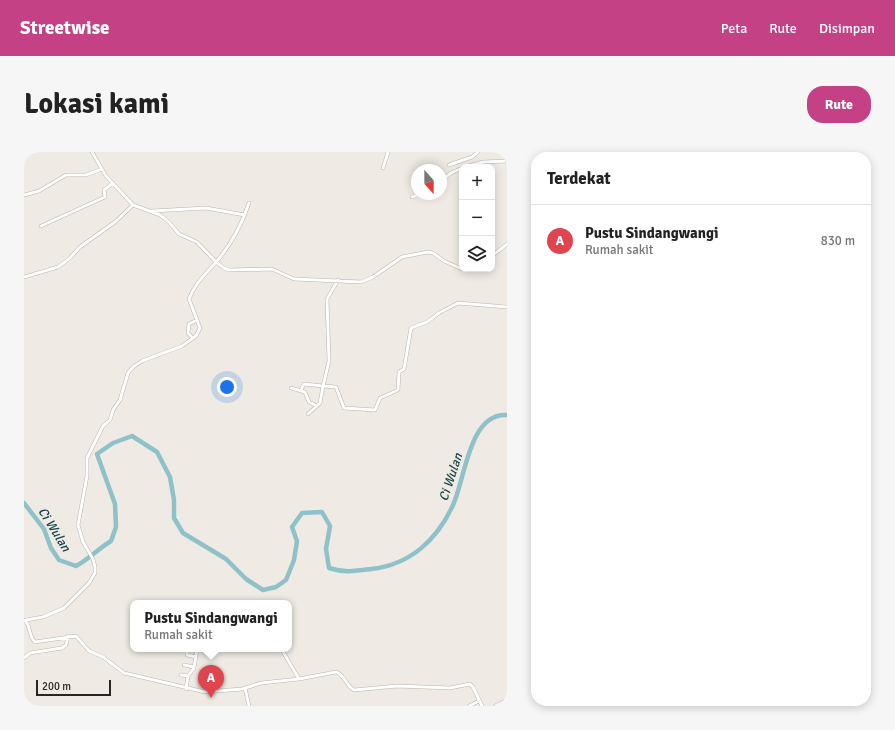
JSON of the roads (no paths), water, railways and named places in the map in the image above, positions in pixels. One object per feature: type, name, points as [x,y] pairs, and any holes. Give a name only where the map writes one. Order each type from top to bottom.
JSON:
[{"type":"street","points":[[92,152],[102,169],[134,206],[150,211],[169,222],[179,234],[197,242],[216,262],[229,270],[272,268],[294,279],[361,282],[373,277],[397,260],[428,252],[433,253],[444,261],[459,268]]},
{"type":"street","points":[[383,168],[388,152]]},
{"type":"street","points":[[448,165],[472,157],[478,152]]},
{"type":"street","points":[[476,164],[483,162],[507,161]]},
{"type":"street","points":[[24,195],[40,191],[66,175],[86,175],[102,169]]},
{"type":"street","points":[[447,176],[459,170]]},
{"type":"street","points":[[41,226],[105,197],[104,190],[113,183]]},
{"type":"street","points":[[249,203],[237,232],[216,262],[202,275],[189,299],[200,328],[199,333],[182,346],[142,361],[128,373],[120,400],[113,410],[110,420],[103,426],[87,458],[87,476],[78,525],[89,553],[93,559],[95,573],[89,583],[64,608],[48,616],[25,620],[31,637],[35,642],[76,636],[89,651],[102,657],[124,673],[186,689],[216,692],[245,688],[280,680],[300,679],[339,672],[349,687],[354,690],[397,686],[450,688],[468,684],[473,687],[482,706]]},
{"type":"street","points":[[24,278],[58,267],[84,244],[118,220],[134,206]]},
{"type":"street","points":[[150,211],[206,208],[245,215]]},
{"type":"street","points":[[495,254],[507,244]]},
{"type":"street","points":[[308,414],[318,406],[322,400],[323,386],[329,361],[327,342],[329,328],[327,300],[338,280]]},
{"type":"street","points":[[301,390],[304,384],[336,387],[344,408],[375,410],[380,398],[398,390],[399,372],[404,369],[411,328],[427,322],[439,313],[458,303],[507,307]]},
{"type":"street","points":[[192,338],[188,333],[189,324],[197,320]]},
{"type":"street","points":[[291,388],[301,390],[306,393],[309,402],[318,406]]},
{"type":"street","points":[[24,658],[30,653],[64,647],[68,636]]},
{"type":"street","points":[[187,652],[187,655],[196,657]]},
{"type":"street","points":[[186,689],[188,676],[192,673],[197,652]]},
{"type":"street","points":[[283,652],[300,679]]},
{"type":"street","points":[[184,665],[194,667]]},
{"type":"street","points":[[181,675],[188,676]]},
{"type":"street","points":[[245,688],[249,706]]},
{"type":"street","points":[[495,706],[507,700]]},
{"type":"street","points":[[469,706],[479,701]]},
{"type":"waterway","name":"Ci Wulan","points":[[24,503],[44,529],[51,548],[59,560],[76,566],[81,563],[111,541],[116,527],[115,504],[97,454],[113,443],[132,436],[157,452],[170,477],[174,500],[174,518],[183,533],[226,559],[246,579],[263,590],[276,587],[286,580],[294,560],[297,541],[292,527],[302,513],[322,512],[330,526],[326,549],[329,568],[340,571],[350,571],[385,567],[398,562],[421,549],[439,529],[453,505],[465,465],[476,436],[484,424],[494,417],[507,415]]},
{"type":"place","name":"Pustu Sindangwangi","points":[[211,698]]}]
